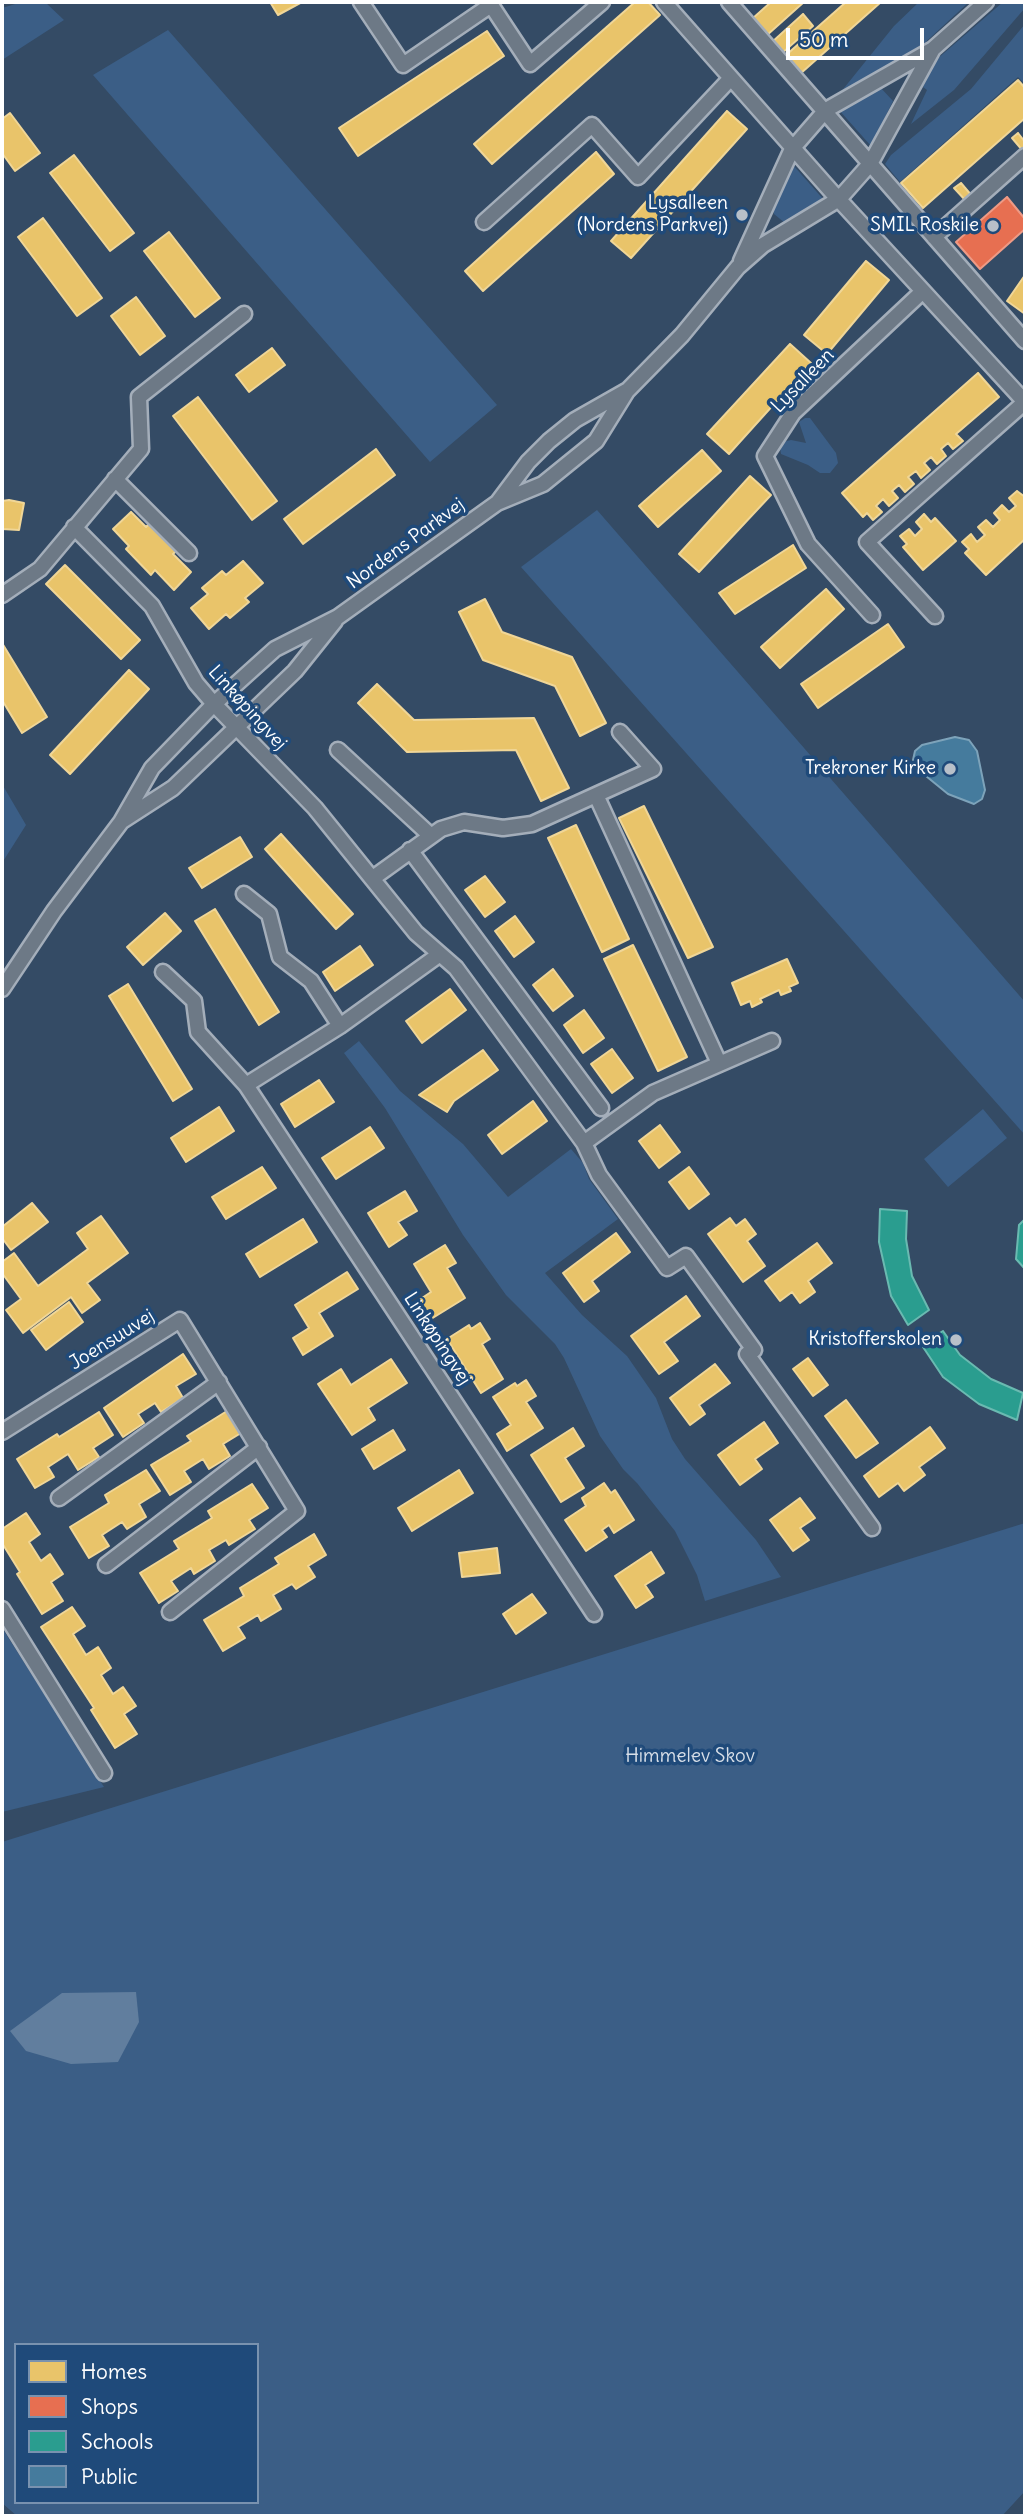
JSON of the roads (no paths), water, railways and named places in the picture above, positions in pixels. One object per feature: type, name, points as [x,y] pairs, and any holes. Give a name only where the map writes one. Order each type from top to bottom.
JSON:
[{"type":"street","points":[[361,2],[402,65],[491,5],[530,64],[602,2]]},
{"type":"street","points":[[664,2],[792,149],[1025,402],[867,542],[935,616]]},
{"type":"street","points":[[729,2],[1025,341]]},
{"type":"street","name":"Nordens Parkvej","points":[[738,267],[792,149],[825,110],[933,49],[986,2]]},
{"type":"street","name":"Nordens Parkvej","points":[[2,989],[54,911],[121,822],[152,768],[214,705],[275,649],[338,617],[497,503],[543,484],[596,441],[627,391],[682,335],[738,267],[764,245],[839,200],[870,164],[933,49]]},
{"type":"street","points":[[484,222],[592,125],[638,177],[731,78]]},
{"type":"street","points":[[934,237],[1025,156]]},
{"type":"street","name":"Lysalleen","points":[[872,615],[808,544],[765,456],[793,413],[923,291]]},
{"type":"street","points":[[2,595],[40,569],[141,449],[139,397],[244,314]]},
{"type":"street","name":"Nordens Parkvej","points":[[497,503],[528,461],[549,441],[575,420],[627,391]]},
{"type":"street","points":[[115,479],[189,553]]},
{"type":"street","name":"Linkøpingvej","points":[[74,527],[152,606],[196,683],[214,705],[315,808],[416,933],[456,968],[584,1143],[599,1175],[667,1268],[686,1256],[754,1350],[747,1354],[872,1528]]},
{"type":"street","name":"Nordens Parkvej","points":[[121,822],[173,788],[295,671],[338,617]]},
{"type":"street","points":[[373,878],[440,829],[464,821],[503,828],[531,824],[653,769],[620,732]]},
{"type":"street","points":[[338,750],[431,836]]},
{"type":"street","points":[[596,795],[719,1063]]},
{"type":"street","points":[[411,850],[601,1108]]},
{"type":"street","points":[[244,894],[269,914],[280,957],[311,981],[340,1026]]},
{"type":"street","points":[[247,1085],[340,1026],[440,954]]},
{"type":"street","name":"Linkøpingvej","points":[[163,972],[194,1001],[198,1032],[247,1085],[594,1614]]},
{"type":"street","points":[[584,1143],[653,1093],[772,1041]]},
{"type":"street","name":"Joensuuvej","points":[[2,1432],[180,1320],[297,1511],[170,1612]]},
{"type":"street","points":[[59,1498],[219,1382]]},
{"type":"street","points":[[106,1565],[259,1447]]},
{"type":"street","points":[[2,1609],[104,1773]]},
{"type":"place","name":"Lysalleen (Nordens Parkvej)","points":[[742,215]]},
{"type":"place","name":"SMIL Roskile","points":[[993,226]]},
{"type":"place","name":"Trekroner Kirke","points":[[950,769]]},
{"type":"place","name":"Kristofferskolen","points":[[956,1340]]},
{"type":"park label","name":"Himmelev Skov","points":[[690,1757]]}]
